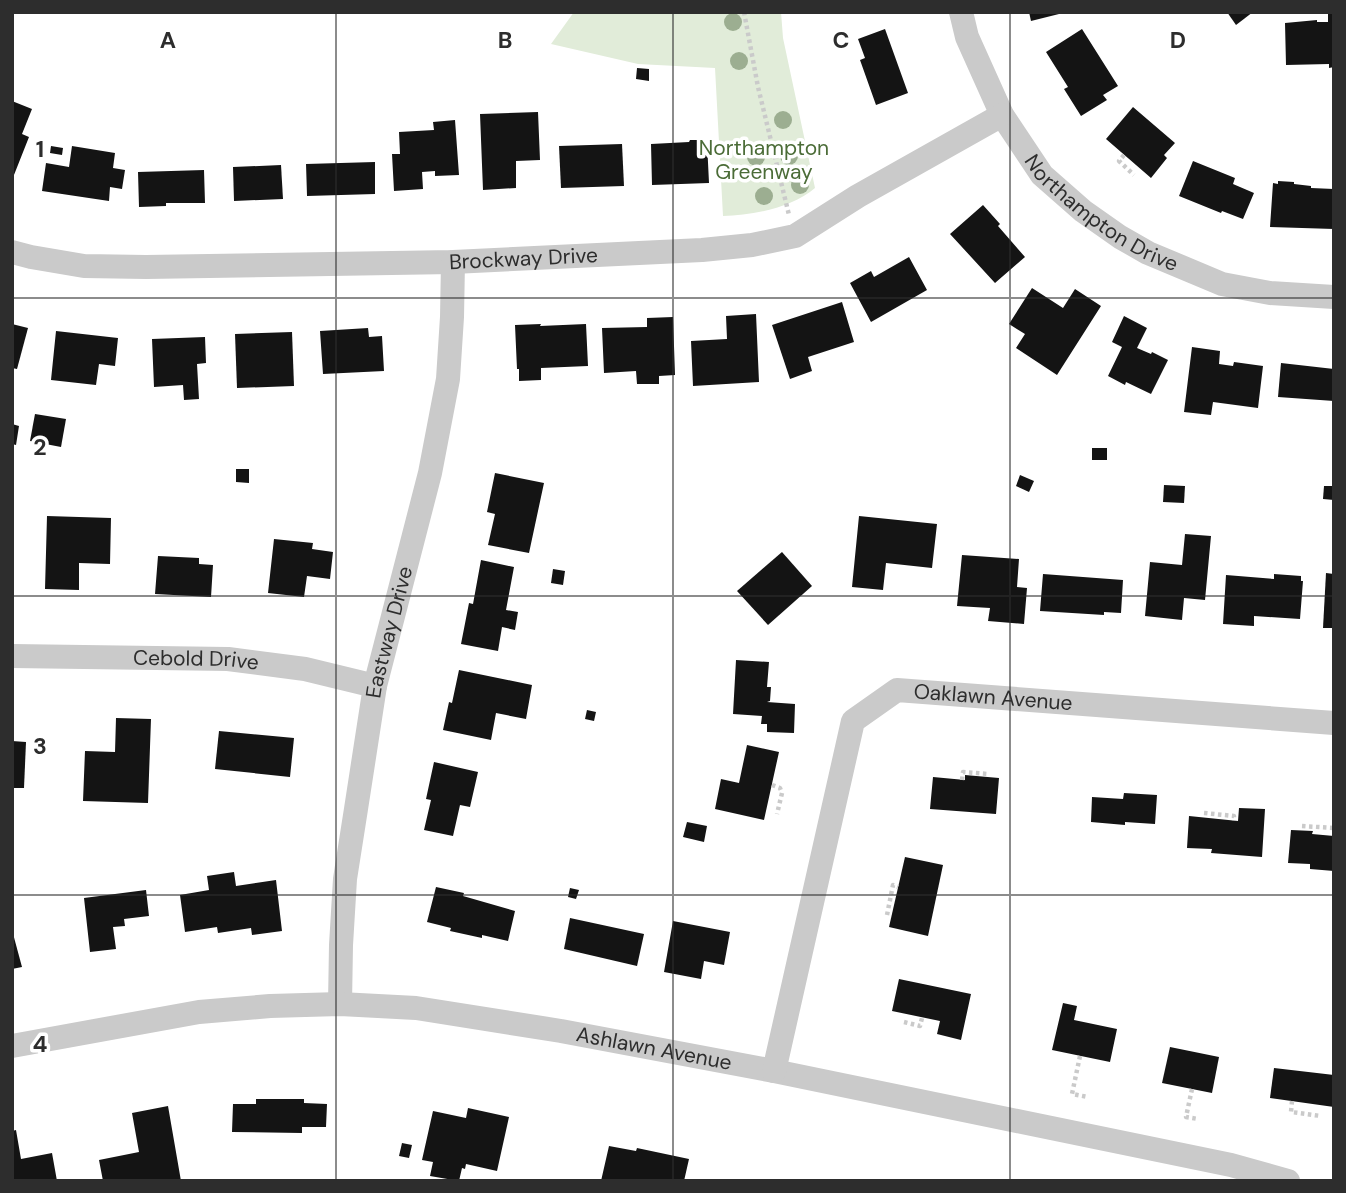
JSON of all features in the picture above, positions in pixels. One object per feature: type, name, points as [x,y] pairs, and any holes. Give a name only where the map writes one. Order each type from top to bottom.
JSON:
[{"type":"street","name":"Northampton Drive","points":[[961,12],[967,37],[1002,115],[1042,175],[1090,216],[1148,253],[1222,284],[1270,293],[1334,297]]},
{"type":"street","name":"Brockway Drive","points":[[12,252],[84,266],[146,267],[453,262],[702,250],[752,245],[795,236],[858,196],[1002,115]]},
{"type":"street","name":"Eastway Drive","points":[[340,1004],[345,879],[375,686],[430,473],[448,379],[453,262]]},
{"type":"street","name":"Cebold Drive","points":[[12,656],[228,659],[305,669],[375,686]]},
{"type":"street","name":"Oaklawn Avenue","points":[[774,1071],[853,720],[897,690],[1334,723]]},
{"type":"street","name":"Ashlawn Avenue","points":[[12,1046],[199,1012],[340,1004],[416,1008],[561,1031],[774,1071],[1231,1165],[1288,1181]]},
{"type":"path","points":[[744,12],[769,134],[795,236]]},
{"type":"path","points":[[1125,155],[1119,161],[1134,175]]},
{"type":"path","points":[[962,780],[963,772],[988,774]]},
{"type":"path","points":[[772,785],[780,788],[782,793],[777,814]]},
{"type":"path","points":[[1204,814],[1234,816],[1234,821]]},
{"type":"path","points":[[1302,826],[1334,828]]},
{"type":"path","points":[[887,915],[893,886],[898,887]]},
{"type":"path","points":[[904,1022],[920,1026],[922,1018]]},
{"type":"path","points":[[1080,1056],[1072,1094],[1088,1097]]},
{"type":"path","points":[[1192,1089],[1186,1117],[1198,1119]]},
{"type":"path","points":[[1292,1101],[1291,1112],[1321,1116]]},
{"type":"green space","name":"Northampton Greenway","points":[[574,12],[781,12],[783,38],[815,188],[795,201],[772,209],[723,216],[715,68],[638,64],[551,44]]},
{"type":"building","points":[[1029,12],[1062,12],[1063,13],[1031,21]]},
{"type":"building","points":[[1227,12],[1253,12],[1236,25]]},
{"type":"building","points":[[1328,14],[1334,14],[1334,67],[1329,68],[1329,64],[1286,65],[1285,23],[1317,20],[1328,22]]},
{"type":"building","points":[[885,29],[908,93],[876,105],[860,60],[865,58],[858,39]]},
{"type":"building","points":[[1082,29],[1118,86],[1103,95],[1107,100],[1081,116],[1064,89],[1068,87],[1046,52]]},
{"type":"building","points":[[637,68],[649,69],[649,81],[636,79]]},
{"type":"building","points":[[12,101],[32,109],[22,134],[29,137],[12,180]]},
{"type":"building","points":[[1133,107],[1175,143],[1164,155],[1167,158],[1151,178],[1106,139]]},
{"type":"building","points":[[538,112],[540,160],[516,161],[516,188],[483,190],[480,114]]},
{"type":"building","points":[[455,120],[459,175],[435,176],[435,171],[422,172],[423,189],[394,191],[392,154],[400,154],[399,132],[434,130],[433,122]]},
{"type":"building","points":[[690,140],[707,142],[709,183],[652,185],[651,144]]},
{"type":"building","points":[[622,144],[624,186],[561,188],[559,146]]},
{"type":"building","points":[[51,146],[63,148],[62,155],[50,153]]},
{"type":"building","points":[[72,146],[115,153],[113,168],[125,170],[122,189],[110,187],[109,201],[42,191],[46,163],[69,167]]},
{"type":"building","points":[[1193,161],[1235,178],[1233,184],[1254,193],[1243,219],[1179,196]]},
{"type":"building","points":[[375,162],[375,194],[307,196],[306,164]]},
{"type":"building","points":[[281,165],[283,199],[234,201],[233,167]]},
{"type":"building","points":[[204,170],[205,203],[166,203],[166,206],[139,207],[138,172]]},
{"type":"building","points":[[1278,181],[1294,182],[1311,188],[1334,189],[1334,229],[1270,227],[1273,183],[1278,184]]},
{"type":"building","points":[[983,205],[1025,257],[995,283],[950,234]]},
{"type":"building","points":[[909,257],[927,290],[871,322],[850,283],[871,271],[874,277]]},
{"type":"building","points":[[1032,288],[1063,308],[1075,289],[1101,306],[1057,375],[1016,348],[1025,334],[1009,324]]},
{"type":"building","points":[[842,302],[854,342],[808,357],[812,371],[790,379],[772,325]]},
{"type":"building","points":[[756,314],[759,382],[693,386],[691,341],[727,339],[726,316]]},
{"type":"building","points":[[1124,316],[1147,328],[1137,348],[1168,360],[1151,394],[1108,376],[1122,347],[1112,342]]},
{"type":"building","points":[[673,317],[675,375],[659,376],[659,384],[637,384],[636,371],[604,373],[602,328],[647,327],[647,318]]},
{"type":"building","points":[[12,324],[28,328],[17,369],[12,368]]},
{"type":"building","points":[[541,324],[540,326],[586,324],[588,366],[541,368],[541,380],[519,381],[515,325]]},
{"type":"building","points":[[368,328],[369,337],[382,336],[384,371],[323,374],[320,331]]},
{"type":"building","points":[[56,331],[118,338],[115,366],[99,364],[96,385],[51,380]]},
{"type":"building","points":[[292,332],[294,386],[237,388],[235,334]]},
{"type":"building","points":[[205,337],[206,363],[197,364],[199,399],[184,400],[183,385],[154,387],[152,339]]},
{"type":"building","points":[[1192,347],[1220,351],[1219,364],[1233,366],[1234,362],[1263,366],[1258,408],[1213,402],[1211,415],[1184,412]]},
{"type":"building","points":[[1281,363],[1334,369],[1334,401],[1278,397]]},
{"type":"building","points":[[35,414],[66,419],[61,447],[30,441]]},
{"type":"building","points":[[12,424],[19,426],[16,445],[12,444]]},
{"type":"building","points":[[1092,448],[1107,448],[1107,460],[1092,460]]},
{"type":"building","points":[[236,469],[249,469],[249,483],[236,482]]},
{"type":"building","points":[[495,473],[544,483],[529,553],[488,545],[495,514],[487,512]]},
{"type":"building","points":[[1020,475],[1034,481],[1029,492],[1016,486]]},
{"type":"building","points":[[1164,485],[1185,486],[1184,503],[1163,502]]},
{"type":"building","points":[[1324,486],[1334,486],[1334,500],[1323,499]]},
{"type":"building","points":[[47,516],[111,518],[110,564],[79,563],[79,590],[45,589]]},
{"type":"building","points":[[859,516],[937,524],[932,568],[886,563],[883,590],[852,587]]},
{"type":"building","points":[[1185,534],[1211,536],[1205,600],[1184,598],[1182,620],[1145,616],[1150,562],[1182,565]]},
{"type":"building","points":[[274,539],[313,543],[312,549],[333,552],[330,579],[307,576],[304,597],[268,593]]},
{"type":"building","points":[[782,552],[812,586],[768,625],[737,591]]},
{"type":"building","points":[[962,555],[1019,559],[1017,587],[1027,588],[1024,624],[988,621],[990,608],[957,606]]},
{"type":"building","points":[[158,556],[199,558],[199,564],[213,565],[211,597],[155,594]]},
{"type":"building","points":[[481,560],[514,567],[506,610],[518,612],[515,630],[502,627],[498,651],[461,644],[469,603],[473,604]]},
{"type":"building","points":[[553,569],[565,571],[563,585],[551,583]]},
{"type":"building","points":[[1326,573],[1334,574],[1334,628],[1323,628]]},
{"type":"building","points":[[1043,574],[1123,580],[1121,613],[1104,612],[1104,615],[1040,611]]},
{"type":"building","points":[[1274,574],[1301,576],[1303,581],[1300,619],[1254,616],[1254,626],[1223,624],[1226,575],[1274,579]]},
{"type":"building","points":[[736,660],[769,662],[767,687],[771,687],[770,701],[767,702],[795,704],[794,733],[767,732],[767,724],[761,724],[762,716],[733,714]]},
{"type":"building","points":[[459,670],[532,685],[526,719],[496,713],[491,740],[443,730]]},
{"type":"building","points":[[587,710],[596,712],[594,721],[585,719]]},
{"type":"building","points":[[116,718],[151,719],[148,803],[83,801],[85,751],[115,752]]},
{"type":"building","points":[[219,731],[294,738],[290,777],[215,769]]},
{"type":"building","points":[[12,741],[26,742],[24,788],[12,788]]},
{"type":"building","points":[[747,745],[779,752],[764,820],[715,809],[721,779],[739,783]]},
{"type":"building","points":[[434,762],[478,772],[470,807],[460,805],[453,836],[424,830],[431,800],[426,799]]},
{"type":"building","points":[[965,775],[999,778],[996,814],[930,809],[933,777],[965,780]]},
{"type":"building","points":[[1124,793],[1157,795],[1155,824],[1091,822],[1092,797],[1123,799]]},
{"type":"building","points":[[1239,808],[1265,809],[1262,857],[1211,853],[1212,849],[1187,848],[1189,816],[1238,821]]},
{"type":"building","points":[[687,822],[707,826],[704,842],[683,837]]},
{"type":"building","points":[[1291,830],[1334,836],[1334,871],[1310,869],[1310,864],[1288,863]]},
{"type":"building","points":[[905,857],[943,865],[928,936],[889,927]]},
{"type":"building","points":[[234,872],[236,886],[276,880],[282,931],[252,935],[251,928],[218,933],[217,927],[185,932],[180,895],[209,890],[207,876]]},
{"type":"building","points":[[436,887],[464,893],[463,896],[515,911],[508,941],[450,931],[451,928],[427,922]]},
{"type":"building","points":[[570,888],[579,890],[576,899],[568,897]]},
{"type":"building","points":[[146,890],[149,916],[124,919],[125,926],[113,927],[116,949],[90,952],[84,898]]},
{"type":"building","points":[[570,918],[644,934],[637,966],[564,949]]},
{"type":"building","points":[[673,921],[730,932],[724,965],[704,961],[701,979],[664,972]]},
{"type":"building","points":[[12,930],[22,967],[12,969]]},
{"type":"building","points":[[899,979],[971,994],[961,1040],[937,1034],[940,1021],[892,1011]]},
{"type":"building","points":[[1063,1003],[1077,1006],[1074,1020],[1117,1029],[1110,1062],[1052,1050]]},
{"type":"building","points":[[1170,1047],[1219,1057],[1212,1093],[1162,1083]]},
{"type":"building","points":[[1274,1068],[1334,1075],[1334,1107],[1270,1098]]},
{"type":"building","points":[[256,1099],[304,1099],[304,1103],[327,1104],[326,1127],[302,1127],[302,1133],[232,1132],[233,1104],[256,1104]]},
{"type":"building","points":[[168,1106],[181,1181],[103,1181],[99,1160],[139,1152],[132,1113]]},
{"type":"building","points":[[468,1108],[509,1117],[497,1171],[466,1164],[465,1169],[462,1168],[459,1181],[430,1176],[433,1162],[422,1160],[433,1111],[466,1118]]},
{"type":"building","points":[[16,1130],[21,1159],[52,1153],[57,1181],[12,1181],[12,1131]]},
{"type":"building","points":[[402,1143],[412,1145],[409,1158],[399,1156]]},
{"type":"building","points":[[609,1146],[636,1151],[637,1148],[689,1159],[684,1181],[601,1181]]}]
